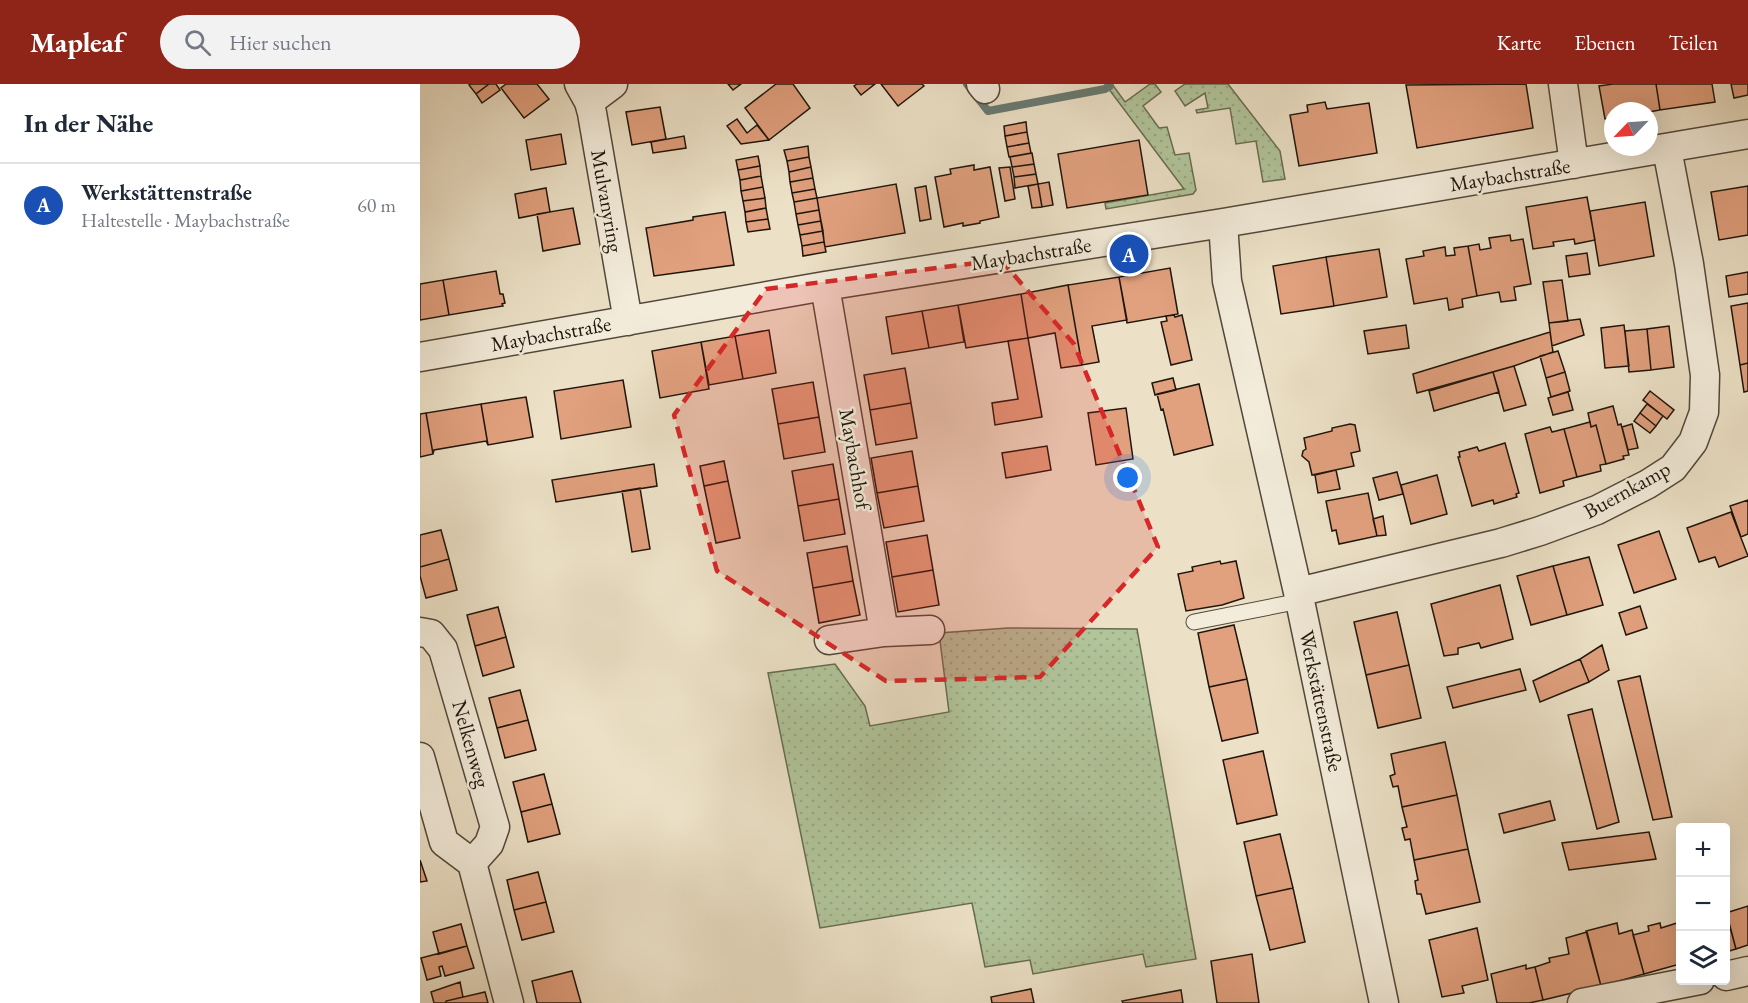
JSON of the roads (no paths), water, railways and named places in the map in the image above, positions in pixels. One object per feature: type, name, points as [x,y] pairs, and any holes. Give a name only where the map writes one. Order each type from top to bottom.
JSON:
[{"type":"street","points":[[584,93],[613,84]]},
{"type":"street","points":[[1563,84],[1574,164]]},
{"type":"street","name":"Mulvanyring","points":[[584,93],[628,321]]},
{"type":"street","name":"Maybachstraße","points":[[420,357],[825,286],[1223,223],[1748,134]]},
{"type":"street","name":"Buernkamp","points":[[1299,596],[1540,531],[1616,501],[1673,468],[1693,442],[1704,412],[1704,375],[1689,264],[1667,149]]},
{"type":"street","name":"Werkstättenstraße","points":[[1223,223],[1227,281],[1299,596],[1384,1003]]},
{"type":"street","name":"Maybachhof","points":[[825,286],[884,632]]},
{"type":"street","points":[[829,640],[884,632],[930,630]]},
{"type":"street","name":"Nelkenweg","points":[[420,632],[430,634],[443,649],[495,827],[489,844],[472,863]]},
{"type":"street","points":[[420,757],[444,842],[472,863],[509,1003]]},
{"type":"street","points":[[1730,975],[1748,971]]},
{"type":"street","points":[[1582,1003],[1679,985]]},
{"type":"lane","points":[[1194,622],[1299,596]]},
{"type":"waterway","points":[[967,84],[988,111],[1105,89],[1110,86],[1109,84]]},
{"type":"place","name":"Werkstättenstraße","points":[[1129,254]]}]
